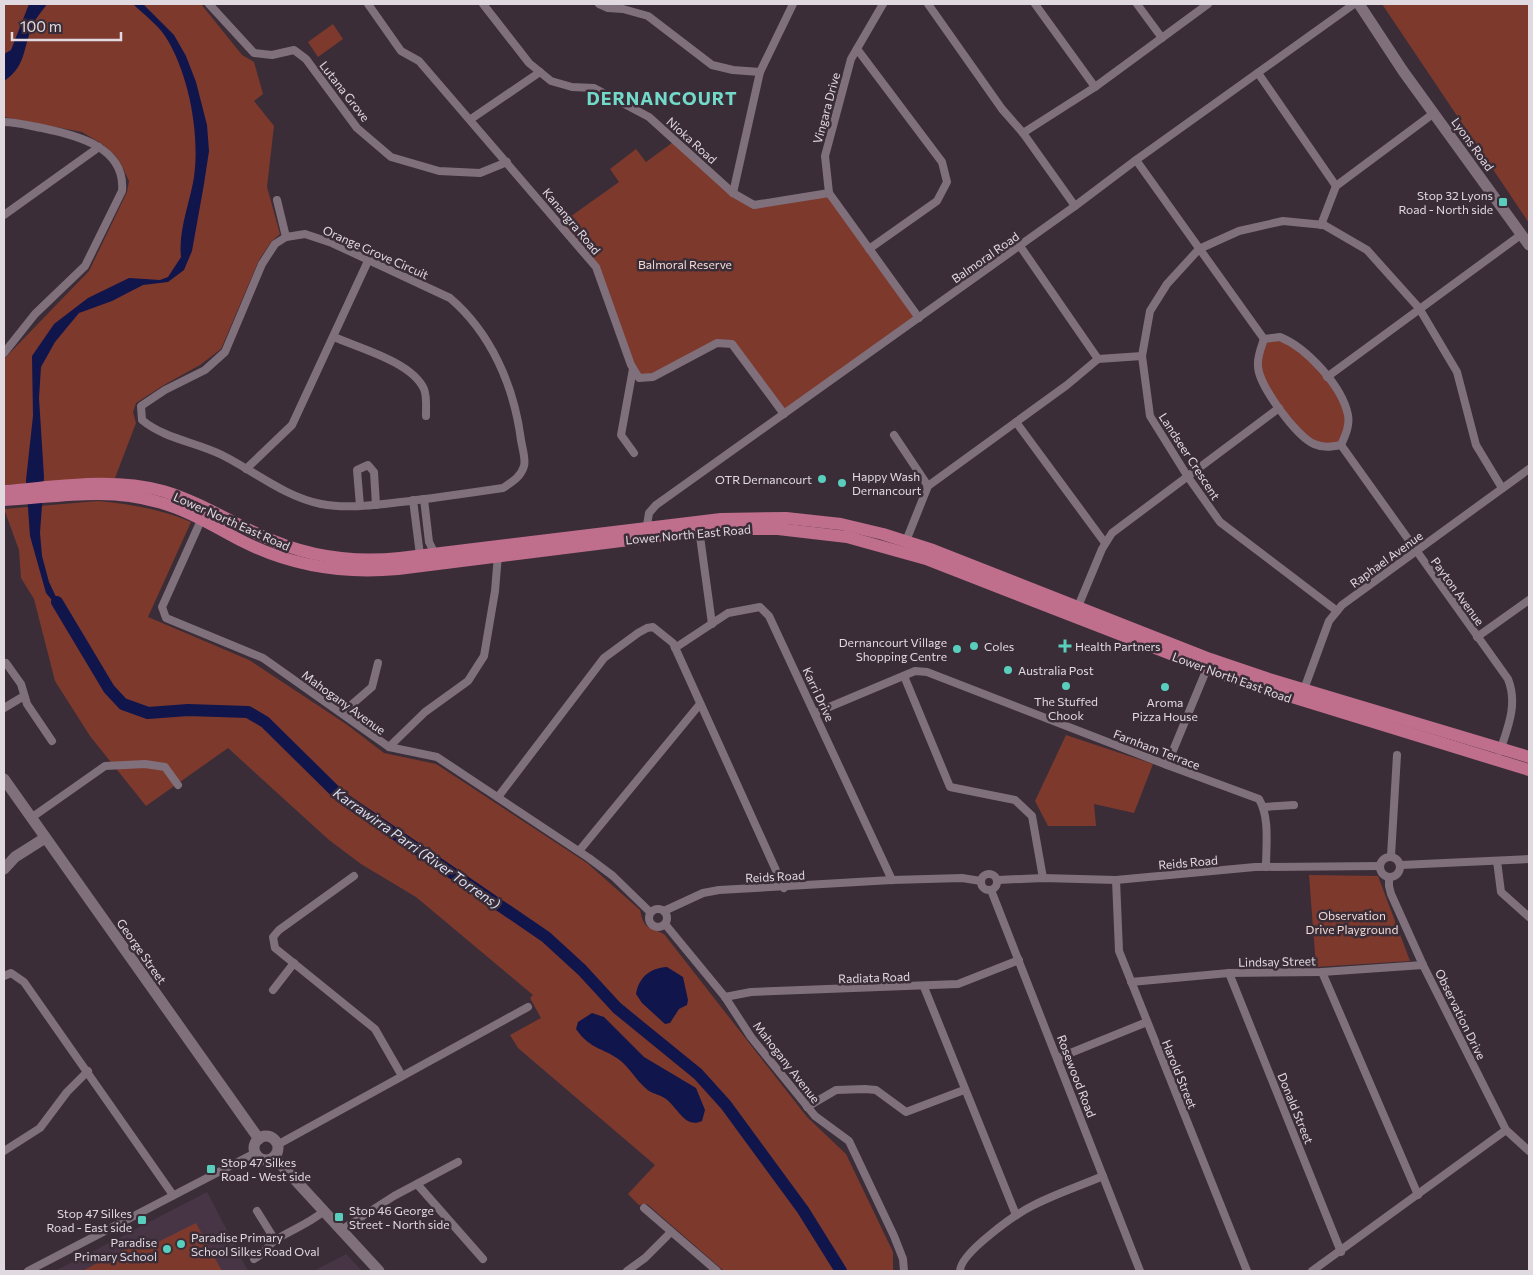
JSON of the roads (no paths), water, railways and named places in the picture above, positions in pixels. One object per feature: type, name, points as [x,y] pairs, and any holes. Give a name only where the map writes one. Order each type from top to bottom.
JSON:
[{"type":"main road","name":"Lower North East Road","points":[[9,495],[66,490],[96,483],[141,487],[172,494],[260,549],[316,566],[375,571],[432,559],[761,517],[809,520],[856,527],[906,540],[1076,612],[1208,664],[1302,696],[1499,755],[1529,770]]},
{"type":"main road","name":"Lower North East Road","points":[[205,513],[272,541],[312,554],[370,560],[420,555],[432,559]]},
{"type":"main road","name":"Lower North East Road","points":[[698,526],[778,528],[865,541],[917,556],[1076,612]]},
{"type":"main road","name":"Lower North East Road","points":[[1499,755],[1529,757]]},
{"type":"street","name":"Lutana Grove","points":[[209,4],[254,53],[272,55],[294,50],[306,59],[357,128],[390,157],[439,172],[480,173],[507,162]]},
{"type":"street","name":"Kanangra Road","points":[[368,4],[401,51],[420,61],[596,267],[633,369]]},
{"type":"street","name":"Nioka Road","points":[[483,4],[529,63],[551,81],[572,87],[594,88],[649,117],[733,193],[754,205],[829,193]]},
{"type":"street","points":[[599,4],[648,16],[712,64],[734,70],[760,72]]},
{"type":"street","points":[[733,193],[760,72],[793,4]]},
{"type":"street","name":"Vingara Drive","points":[[883,4],[850,59],[825,156],[829,193],[919,318]]},
{"type":"street","points":[[928,4],[1002,109],[1024,133],[1075,206]]},
{"type":"street","points":[[1035,4],[1095,87]]},
{"type":"street","points":[[1137,4],[1162,38]]},
{"type":"street","points":[[1024,133],[1095,87],[1208,4]]},
{"type":"street","name":"Lyons Road","points":[[1354,4],[1529,245]]},
{"type":"street","name":"Balmoral Road","points":[[646,532],[649,513],[656,504],[1020,246],[1136,160],[1354,4]]},
{"type":"street","points":[[857,49],[942,162],[946,182],[937,201],[869,249]]},
{"type":"street","points":[[470,119],[540,72]]},
{"type":"street","points":[[1258,73],[1336,186]]},
{"type":"street","points":[[1321,225],[1336,186],[1434,113]]},
{"type":"street","points":[[4,122],[78,135],[99,147],[112,158],[123,178],[122,191],[85,266],[35,314],[4,353]]},
{"type":"street","points":[[4,215],[99,147]]},
{"type":"street","points":[[1136,160],[1264,339],[1258,368],[1263,381],[1279,408],[1300,435],[1313,444],[1327,448],[1341,445],[1347,431],[1348,417],[1344,403],[1327,377],[1306,353],[1293,343],[1280,337],[1264,339]]},
{"type":"street","points":[[277,200],[286,237]]},
{"type":"street","name":"Landseer Crescent","points":[[1337,610],[1220,522],[1188,477],[1150,416],[1142,356],[1150,311],[1167,284],[1199,249],[1239,231],[1283,221],[1321,225],[1367,250],[1419,308],[1458,372],[1476,445],[1502,488]]},
{"type":"street","name":"Orange Grove Circuit","points":[[305,234],[368,261],[450,298],[466,312],[496,356],[518,417],[524,465],[519,477],[503,488],[424,499],[342,507],[320,504],[278,487],[246,468],[193,442],[154,430],[142,420],[141,406],[165,390],[205,370],[225,352],[262,264],[275,244],[286,237],[305,234]]},
{"type":"street","points":[[1327,377],[1522,234]]},
{"type":"street","points":[[1020,246],[1098,359]]},
{"type":"street","points":[[246,468],[292,424],[368,261]]},
{"type":"street","points":[[334,337],[395,362],[411,373],[424,389],[426,416]]},
{"type":"street","points":[[633,369],[639,378],[652,377],[717,343],[732,344],[784,414]]},
{"type":"street","points":[[906,540],[928,486],[1098,359],[1142,356]]},
{"type":"street","points":[[633,369],[622,435],[634,453]]},
{"type":"street","points":[[1076,612],[1105,543],[1112,533],[1279,408]]},
{"type":"street","points":[[1016,422],[1105,543]]},
{"type":"street","points":[[894,435],[928,486]]},
{"type":"street","name":"Payton Avenue","points":[[1341,445],[1415,552],[1508,679],[1514,693],[1514,706],[1499,755]]},
{"type":"street","points":[[360,506],[358,470],[368,465],[374,472],[376,505]]},
{"type":"street","name":"Raphael Avenue","points":[[1302,696],[1329,621],[1337,610],[1349,599],[1529,469]]},
{"type":"street","points":[[424,499],[432,559]]},
{"type":"street","points":[[413,500],[420,555]]},
{"type":"street","name":"Mahogany Avenue","points":[[205,513],[162,607],[166,618],[263,658],[389,747],[437,757],[579,851],[613,876],[650,912]]},
{"type":"street","points":[[698,526],[712,624]]},
{"type":"street","points":[[389,747],[426,712],[468,681],[484,656],[498,550]]},
{"type":"street","points":[[1478,637],[1529,600]]},
{"type":"street","name":"Karri Drive","points":[[674,646],[728,613],[760,607],[770,616],[892,880]]},
{"type":"street","points":[[498,797],[594,670],[610,652],[647,628],[653,627],[674,646],[784,888]]},
{"type":"street","points":[[6,663],[21,684],[24,696],[52,741]]},
{"type":"street","points":[[342,713],[372,687],[378,663]]},
{"type":"street","points":[[1167,766],[1208,664]]},
{"type":"street","name":"Farnham Terrace","points":[[815,713],[915,671],[927,672],[1167,766],[1259,798],[1264,807]]},
{"type":"street","points":[[904,676],[950,787],[1015,800],[1034,817],[1043,878]]},
{"type":"street","points":[[4,708],[24,696]]},
{"type":"street","points":[[579,851],[700,704]]},
{"type":"street","points":[[1391,856],[1397,755]]},
{"type":"street","points":[[31,818],[105,766],[145,764],[165,767],[178,785]]},
{"type":"street","name":"George Street","points":[[4,779],[259,1139]]},
{"type":"street","points":[[1266,867],[1264,807],[1294,805]]},
{"type":"street","points":[[4,869],[15,857],[45,838]]},
{"type":"street","points":[[1391,856],[1401,864]]},
{"type":"street","points":[[1391,856],[1384,859],[1380,866],[1382,874],[1389,877],[1398,874],[1401,864]]},
{"type":"street","points":[[1401,864],[1497,862],[1529,859]]},
{"type":"street","points":[[1497,862],[1501,892],[1529,917]]},
{"type":"street","name":"Reids Road","points":[[998,880],[1043,878],[1116,880],[1266,867],[1380,866]]},
{"type":"street","points":[[990,874],[998,880],[997,886],[991,890],[984,888],[981,882],[983,876],[990,874]]},
{"type":"street","points":[[354,876],[276,933],[273,937],[275,948],[375,1029],[402,1076]]},
{"type":"street","name":"Observation Drive","points":[[1389,877],[1388,886],[1391,894],[1506,1130],[1529,1151]]},
{"type":"street","name":"Reids Road","points":[[664,911],[703,893],[719,890],[784,888],[892,880],[962,878],[981,882]]},
{"type":"street","name":"Harold Street","points":[[1116,880],[1119,951],[1247,1271]]},
{"type":"street","name":"Rosewood Road","points":[[991,890],[1140,1271]]},
{"type":"street","points":[[656,909],[664,911],[667,916],[665,924],[657,927],[652,924],[649,919],[650,912],[656,909]]},
{"type":"street","name":"Mahogany Avenue","points":[[665,924],[725,997],[751,1037],[815,1116],[849,1141],[854,1148],[904,1259],[904,1271]]},
{"type":"street","name":"Radiata Road","points":[[725,997],[751,992],[924,987],[958,984],[1019,960]]},
{"type":"street","points":[[273,990],[294,963]]},
{"type":"street","name":"Lindsay Street","points":[[1132,982],[1229,973],[1322,972],[1424,965]]},
{"type":"street","points":[[1322,972],[1418,1195]]},
{"type":"street","points":[[4,976],[11,973],[24,982],[173,1195]]},
{"type":"street","name":"Donald Street","points":[[1229,973],[1341,1252]]},
{"type":"street","points":[[924,987],[1016,1215]]},
{"type":"street","points":[[274,1157],[277,1145],[528,1007]]},
{"type":"street","points":[[1058,1058],[1148,1022]]},
{"type":"street","points":[[4,1151],[40,1128],[67,1092],[88,1071]]},
{"type":"street","points":[[807,1106],[836,1090],[864,1089],[876,1090],[906,1112],[964,1090]]},
{"type":"street","points":[[1312,1271],[1341,1252],[1506,1130]]},
{"type":"street","points":[[274,1157],[263,1160],[255,1153],[254,1146],[259,1139],[267,1137],[277,1145]]},
{"type":"street","points":[[28,1271],[255,1153]]},
{"type":"street","points":[[274,1157],[379,1271]]},
{"type":"street","points":[[341,1230],[376,1206],[458,1162]]},
{"type":"street","points":[[960,1271],[960,1267],[973,1250],[1016,1215],[1034,1205],[1104,1176]]},
{"type":"street","points":[[417,1184],[483,1260]]},
{"type":"street","points":[[644,1208],[717,1271]]},
{"type":"street","points":[[256,1211],[274,1240]]},
{"type":"street","points":[[254,1258],[264,1254],[274,1240],[313,1220],[324,1211]]},
{"type":"street","points":[[627,1271],[645,1258],[670,1232]]},
{"type":"waterway","name":"Karrawirra Parri (River Torrens)","points":[[57,602],[109,689],[123,704],[148,713],[188,710],[248,712],[265,722],[341,797],[546,937],[582,970],[617,1008],[698,1074],[726,1105],[803,1210],[841,1271]]},
{"type":"place","name":"Stop 32 Lyons Road - North side","points":[[1503,202]]},
{"type":"place","name":"OTR Dernancourt","points":[[822,479]]},
{"type":"place","name":"Happy Wash Dernancourt","points":[[842,483]]},
{"type":"place","name":"Coles","points":[[974,646]]},
{"type":"place","name":"Health Partners","points":[[1065,646]]},
{"type":"place","name":"Dernancourt Village Shopping Centre","points":[[957,649]]},
{"type":"place","name":"Australia Post","points":[[1008,670]]},
{"type":"place","name":"The Stuffed Chook","points":[[1066,686]]},
{"type":"place","name":"Aroma Pizza House","points":[[1165,687]]},
{"type":"place","name":"Stop 47 Silkes Road - West side","points":[[211,1169]]},
{"type":"place","name":"Stop 46 George Street - North side","points":[[339,1217]]},
{"type":"place","name":"Stop 47 Silkes Road - East side","points":[[142,1220]]},
{"type":"place","name":"Paradise Primary School Silkes Road Oval","points":[[181,1244]]},
{"type":"place","name":"Paradise Primary School","points":[[167,1249]]},
{"type":"district","name":"DERNANCOURT","points":[[662,98]]},
{"type":"park label","name":"Balmoral Reserve","points":[[685,264]]},
{"type":"park label","name":"Observation Drive Playground","points":[[1352,922]]}]
